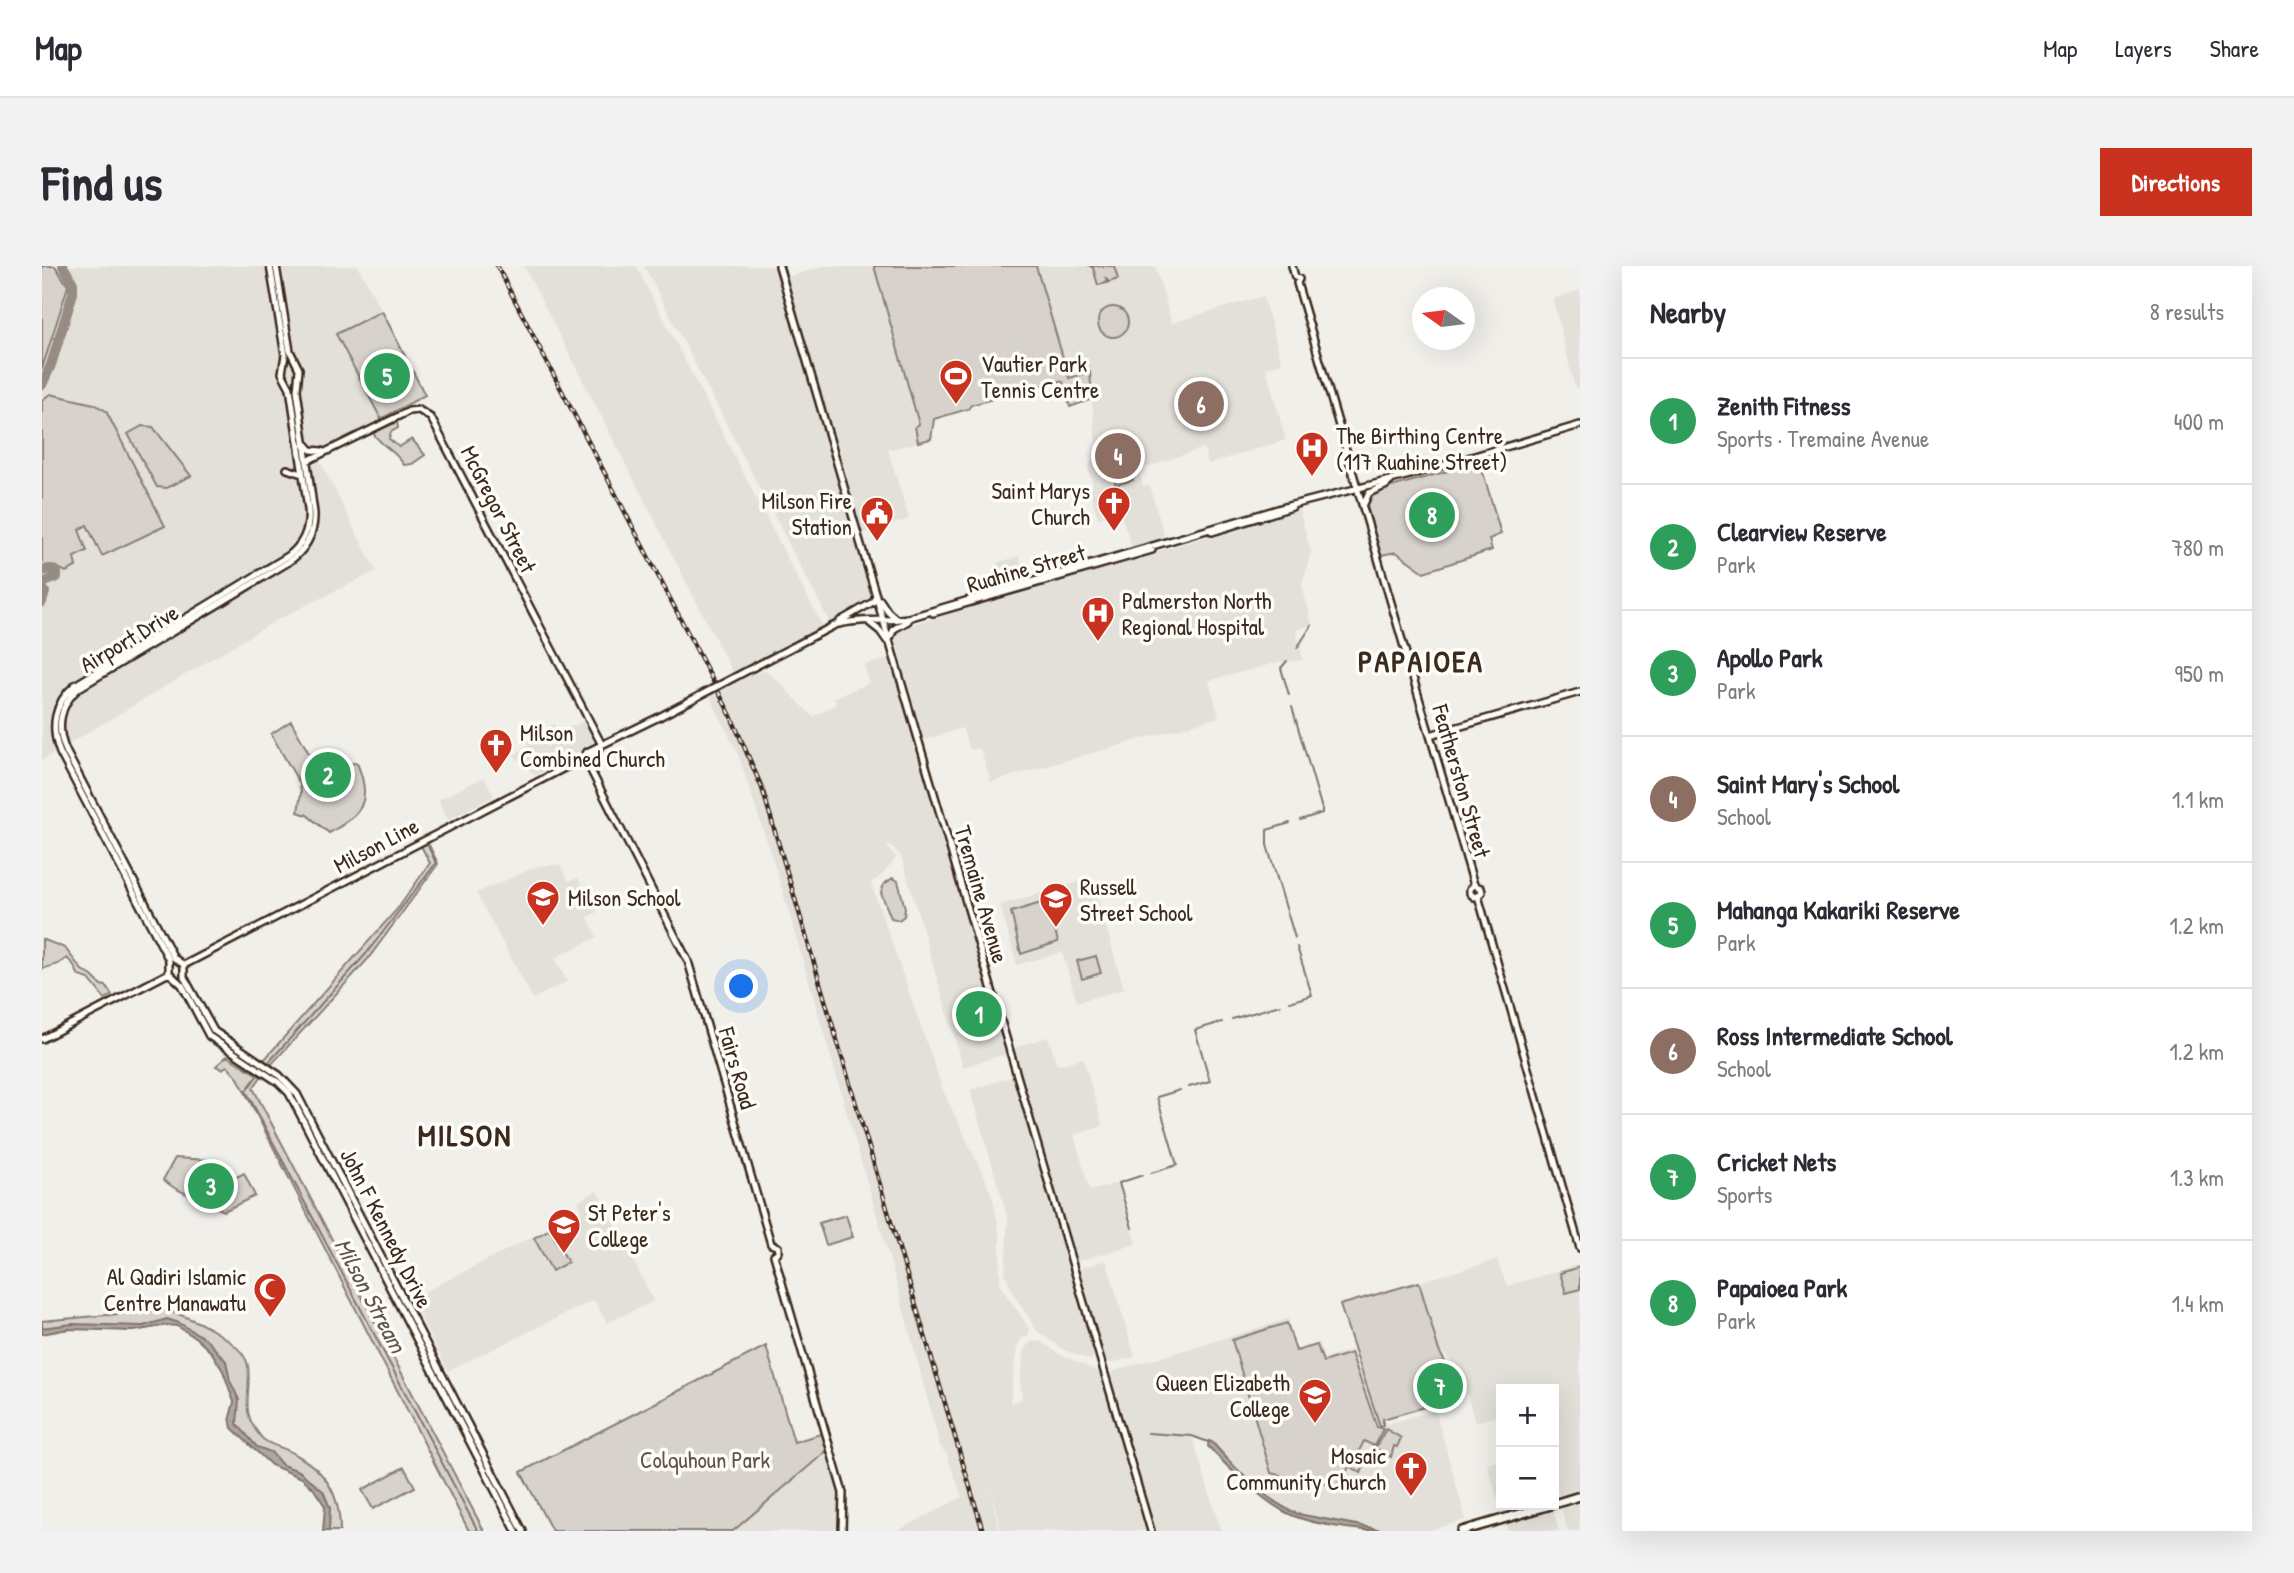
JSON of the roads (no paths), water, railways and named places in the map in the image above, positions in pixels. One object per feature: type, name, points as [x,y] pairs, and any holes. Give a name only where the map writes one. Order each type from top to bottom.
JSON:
[{"type":"highway","points":[[1559,1502],[1580,1496]]},
{"type":"highway","points":[[1462,1531],[1532,1510]]},
{"type":"main road","points":[[271,266],[285,355],[283,367],[284,377],[292,380],[297,377],[298,369],[290,362],[283,367]]},
{"type":"main road","name":"Airport Drive","points":[[169,965],[169,960],[60,753],[54,731],[56,714],[63,697],[75,685],[279,562],[297,548],[306,533],[309,521],[302,474],[304,442],[297,390],[298,369],[290,351],[276,266]]},
{"type":"main road","name":"Tremaine Avenue","points":[[779,266],[1151,1531]]},
{"type":"main road","name":"Featherston Street","points":[[1292,266],[1474,885],[1481,888],[1482,892],[1478,897],[1580,1248]]},
{"type":"main road","name":"Airport Drive","points":[[181,963],[174,958],[66,751],[60,735],[61,717],[67,701],[79,688],[287,563],[302,551],[311,536],[315,518],[290,388],[284,377]]},
{"type":"main road","name":"McGregor Street","points":[[304,462],[409,411],[419,410],[431,418],[602,745]]},
{"type":"main road","name":"Ruahine Street","points":[[884,621],[936,613],[1289,510],[1295,506],[1580,425]]},
{"type":"main road","points":[[304,442],[312,450],[326,451]]},
{"type":"main road","points":[[287,469],[302,474]]},
{"type":"main road","points":[[1364,507],[1369,493],[1393,479]]},
{"type":"main road","points":[[875,591],[888,612],[900,620]]},
{"type":"main road","points":[[835,625],[873,602],[875,591]]},
{"type":"main road","points":[[890,644],[894,629],[917,616]]},
{"type":"main road","name":"Milson Line","points":[[584,757],[587,752],[835,625],[884,621]]},
{"type":"main road","points":[[863,622],[880,631],[894,657]]},
{"type":"main road","points":[[1430,736],[1580,692]]},
{"type":"main road","name":"Milson Line","points":[[181,963],[597,751],[602,745]]},
{"type":"main road","points":[[589,768],[597,751]]},
{"type":"main road","name":"Fairs Road","points":[[584,757],[688,961],[771,1244],[778,1247],[778,1252],[774,1255],[843,1493],[842,1531]]},
{"type":"main road","points":[[172,962],[181,963],[184,972],[181,976],[175,977],[169,973],[169,965],[172,962]]},
{"type":"main road","name":"John F Kennedy Drive","points":[[184,972],[184,977],[214,1031],[279,1075],[293,1088],[516,1531]]},
{"type":"main road","points":[[42,1040],[169,973]]},
{"type":"main road","name":"John F Kennedy Drive","points":[[175,977],[209,1037],[278,1082],[289,1093],[349,1199],[523,1531]]},
{"type":"waterway","points":[[1297,648],[1312,625]]},
{"type":"waterway","points":[[1287,661],[1281,668],[1289,695]]},
{"type":"waterway","points":[[1292,707],[1322,809],[1322,813],[1300,820]]},
{"type":"waterway","points":[[1290,823],[1267,830],[1267,845],[1295,938]]},
{"type":"waterway","name":"Milson Stream","points":[[269,1062],[366,954],[436,863],[428,846]]},
{"type":"waterway","points":[[1290,1002],[1312,995],[1297,947]]},
{"type":"waterway","points":[[1232,1019],[1280,1005]]},
{"type":"waterway","points":[[1189,1087],[1210,1081],[1195,1030],[1222,1022]]},
{"type":"waterway","name":"Milson Stream","points":[[257,1076],[246,1091],[478,1531]]},
{"type":"waterway","points":[[1151,1173],[1177,1165],[1157,1097],[1180,1090]]},
{"type":"waterway","points":[[1132,1228],[1119,1183],[1143,1175]]},
{"type":"waterway","points":[[1148,1433],[1192,1436],[1208,1442]]},
{"type":"railway","points":[[497,266],[730,714],[762,788],[983,1531]]},
{"type":"place","name":"Mahanga Kakariki Reserve","points":[[387,376]]},
{"type":"place","name":"Ross Intermediate School","points":[[1201,404]]},
{"type":"place","name":"Vautier Park Tennis Centre","points":[[956,406]]},
{"type":"place","name":"Saint Mary's School","points":[[1118,456]]},
{"type":"place","name":"The Birthing Centre (117 Ruahine Street)","points":[[1312,478]]},
{"type":"place","name":"Papaioea Park","points":[[1432,515]]},
{"type":"place","name":"Saint Marys Church","points":[[1114,533]]},
{"type":"place","name":"Milson Fire Station","points":[[877,543]]},
{"type":"place","name":"Palmerston North Regional Hospital","points":[[1098,643]]},
{"type":"place","name":"Clearview Reserve","points":[[328,775]]},
{"type":"place","name":"Milson Combined Church","points":[[496,775]]},
{"type":"place","name":"Milson School","points":[[543,927]]},
{"type":"place","name":"Russell Street School","points":[[1056,929]]},
{"type":"place","name":"Zenith Fitness","points":[[979,1014]]},
{"type":"place","name":"Apollo Park","points":[[211,1186]]},
{"type":"place","name":"St Peter's College","points":[[564,1255]]},
{"type":"place","name":"Al Qadiri Islamic Centre Manawatu","points":[[270,1319]]},
{"type":"place","name":"Cricket Nets","points":[[1440,1386]]},
{"type":"place","name":"Queen Elizabeth College","points":[[1315,1425]]},
{"type":"place","name":"Mosaic Community Church","points":[[1411,1498]]},
{"type":"district","name":"PAPAIOEA","points":[[1421,661]]},
{"type":"district","name":"MILSON","points":[[465,1135]]},
{"type":"park label","name":"Colquhoun Park","points":[[705,1459]]}]
